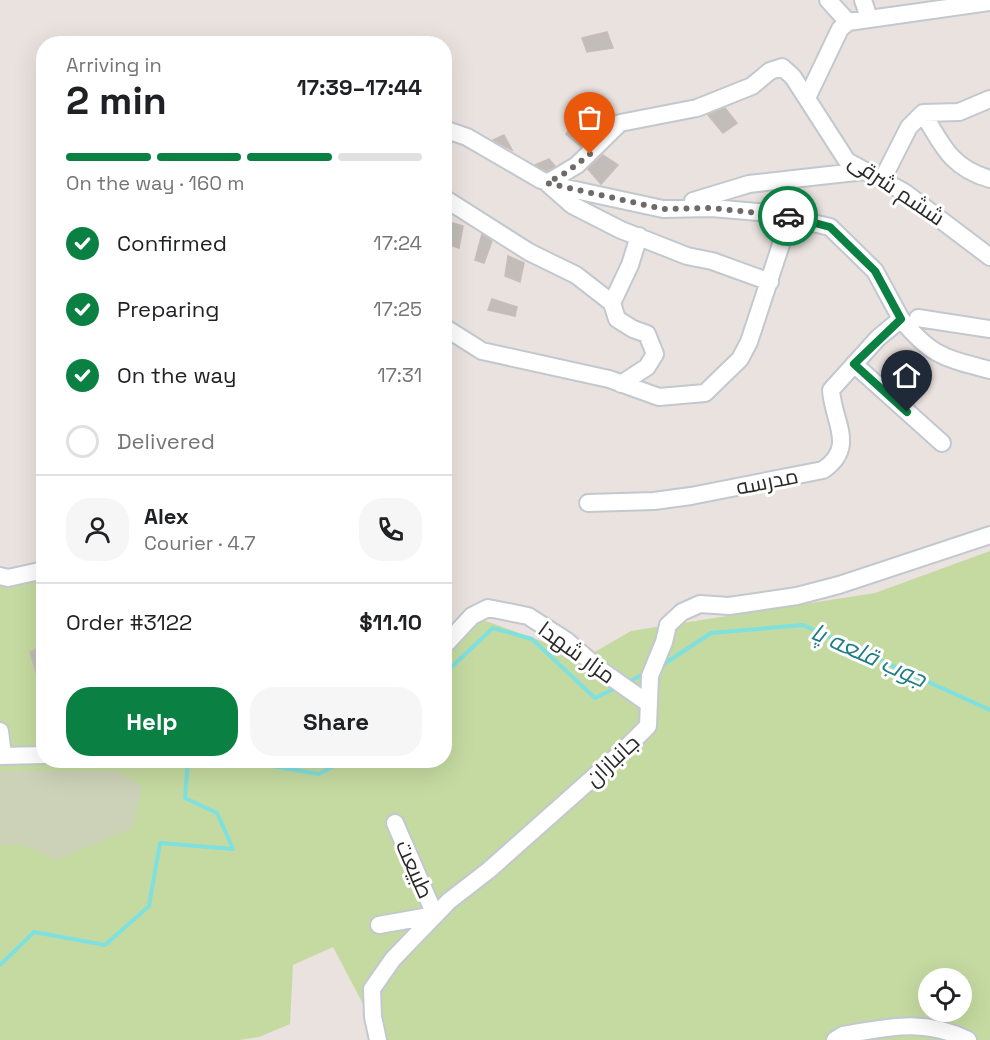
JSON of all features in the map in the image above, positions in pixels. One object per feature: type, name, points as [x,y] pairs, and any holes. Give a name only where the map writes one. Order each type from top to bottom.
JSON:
[{"type":"street","points":[[828,0],[848,22]]},
{"type":"street","points":[[863,0],[868,18]]},
{"type":"street","points":[[807,98],[840,29],[848,22],[990,2]]},
{"type":"street","name":"ششم شرقی","points":[[547,183],[577,165],[620,123],[697,108],[752,86],[770,71],[782,67],[793,77],[847,161],[904,192],[990,257]]},
{"type":"street","points":[[882,180],[909,127],[923,113],[959,112],[990,99]]},
{"type":"street","points":[[923,113],[942,147],[959,165],[975,174],[990,178]]},
{"type":"street","points":[[452,132],[467,137],[547,183],[572,205],[687,256],[712,261],[770,282]]},
{"type":"street","points":[[663,209],[748,184],[865,171]]},
{"type":"street","points":[[547,183],[663,209],[711,208],[790,217],[830,227],[875,271],[910,319],[919,341],[937,354],[957,363],[990,370]]},
{"type":"street","points":[[452,203],[529,252],[576,275],[612,303],[616,319],[647,334],[655,354],[647,367],[621,384]]},
{"type":"street","points":[[452,332],[482,351],[621,384],[659,397],[705,393],[741,359],[770,282],[790,217]]},
{"type":"street","points":[[612,303],[630,265],[639,236]]},
{"type":"street","points":[[942,443],[854,364],[884,333],[910,319],[990,329]]},
{"type":"street","name":"مدرسه","points":[[588,503],[666,500],[824,470],[835,462],[842,450],[831,390],[854,364]]},
{"type":"street","name":"جانبازان","points":[[378,1040],[373,1017],[372,989],[393,958],[435,915],[648,726],[652,670],[668,626],[682,612],[700,604],[729,606],[797,596],[839,585],[990,535]]},
{"type":"street","points":[[0,576],[8,578],[36,572]]},
{"type":"street","name":"مزار شهدا","points":[[452,637],[472,616],[488,608],[528,616],[567,641],[649,704]]},
{"type":"street","points":[[0,731],[1,756],[36,755]]},
{"type":"street","name":"طبیعت","points":[[395,823],[435,915]]},
{"type":"street","points":[[379,925],[435,915]]},
{"type":"street","points":[[835,1040],[843,1035],[904,1024],[951,1031],[968,1040]]},
{"type":"green space","points":[[990,551],[990,1040],[382,1040],[333,947],[293,965],[290,1024],[259,1037],[239,1040],[0,1040],[0,574],[36,573],[36,768],[452,768],[452,633],[472,616],[586,657],[631,631],[875,593]]},
{"type":"green space","points":[[0,771],[115,771],[142,786],[133,828],[56,860],[24,845],[0,845]]},
{"type":"building","points":[[607,32],[613,48],[587,52],[582,38]]},
{"type":"building","points":[[725,108],[737,123],[723,133],[708,115]]},
{"type":"building","points":[[578,116],[596,125],[581,147],[566,134]]},
{"type":"building","points":[[504,135],[512,150],[493,140]]},
{"type":"building","points":[[603,155],[618,165],[601,184],[588,169]]},
{"type":"building","points":[[549,159],[555,166],[547,171],[535,165]]},
{"type":"building","points":[[452,223],[463,226],[459,248],[452,246]]},
{"type":"building","points":[[482,234],[492,241],[484,263],[475,260]]},
{"type":"building","points":[[508,256],[524,263],[520,282],[505,276]]},
{"type":"building","points":[[492,299],[517,307],[515,316],[488,310]]},
{"type":"building","points":[[36,649],[36,672],[30,652]]},
{"type":"waterway","name":"جوب قلعه پا","points":[[661,666],[711,633],[803,625],[990,710]]},
{"type":"waterway","name":"جوب قلعه پا","points":[[452,666],[493,628],[532,639],[595,698],[616,688]]},
{"type":"waterway","name":"جوب قلعه پا","points":[[626,683],[646,673]]},
{"type":"waterway","name":"جوب قلعه پا","points":[[0,965],[34,932],[105,945],[149,906],[160,843],[233,849],[217,813],[185,798],[187,768]]},
{"type":"waterway","name":"جوب قلعه پا","points":[[284,768],[319,774],[330,768]]},
{"type":"way so far","points":[[590,154],[567,172],[547,183],[663,209],[711,208],[788,216]]},
{"type":"route","points":[[788,216],[830,227],[851,250],[865,260],[887,289],[901,319],[878,338],[854,364],[907,412]]}]
